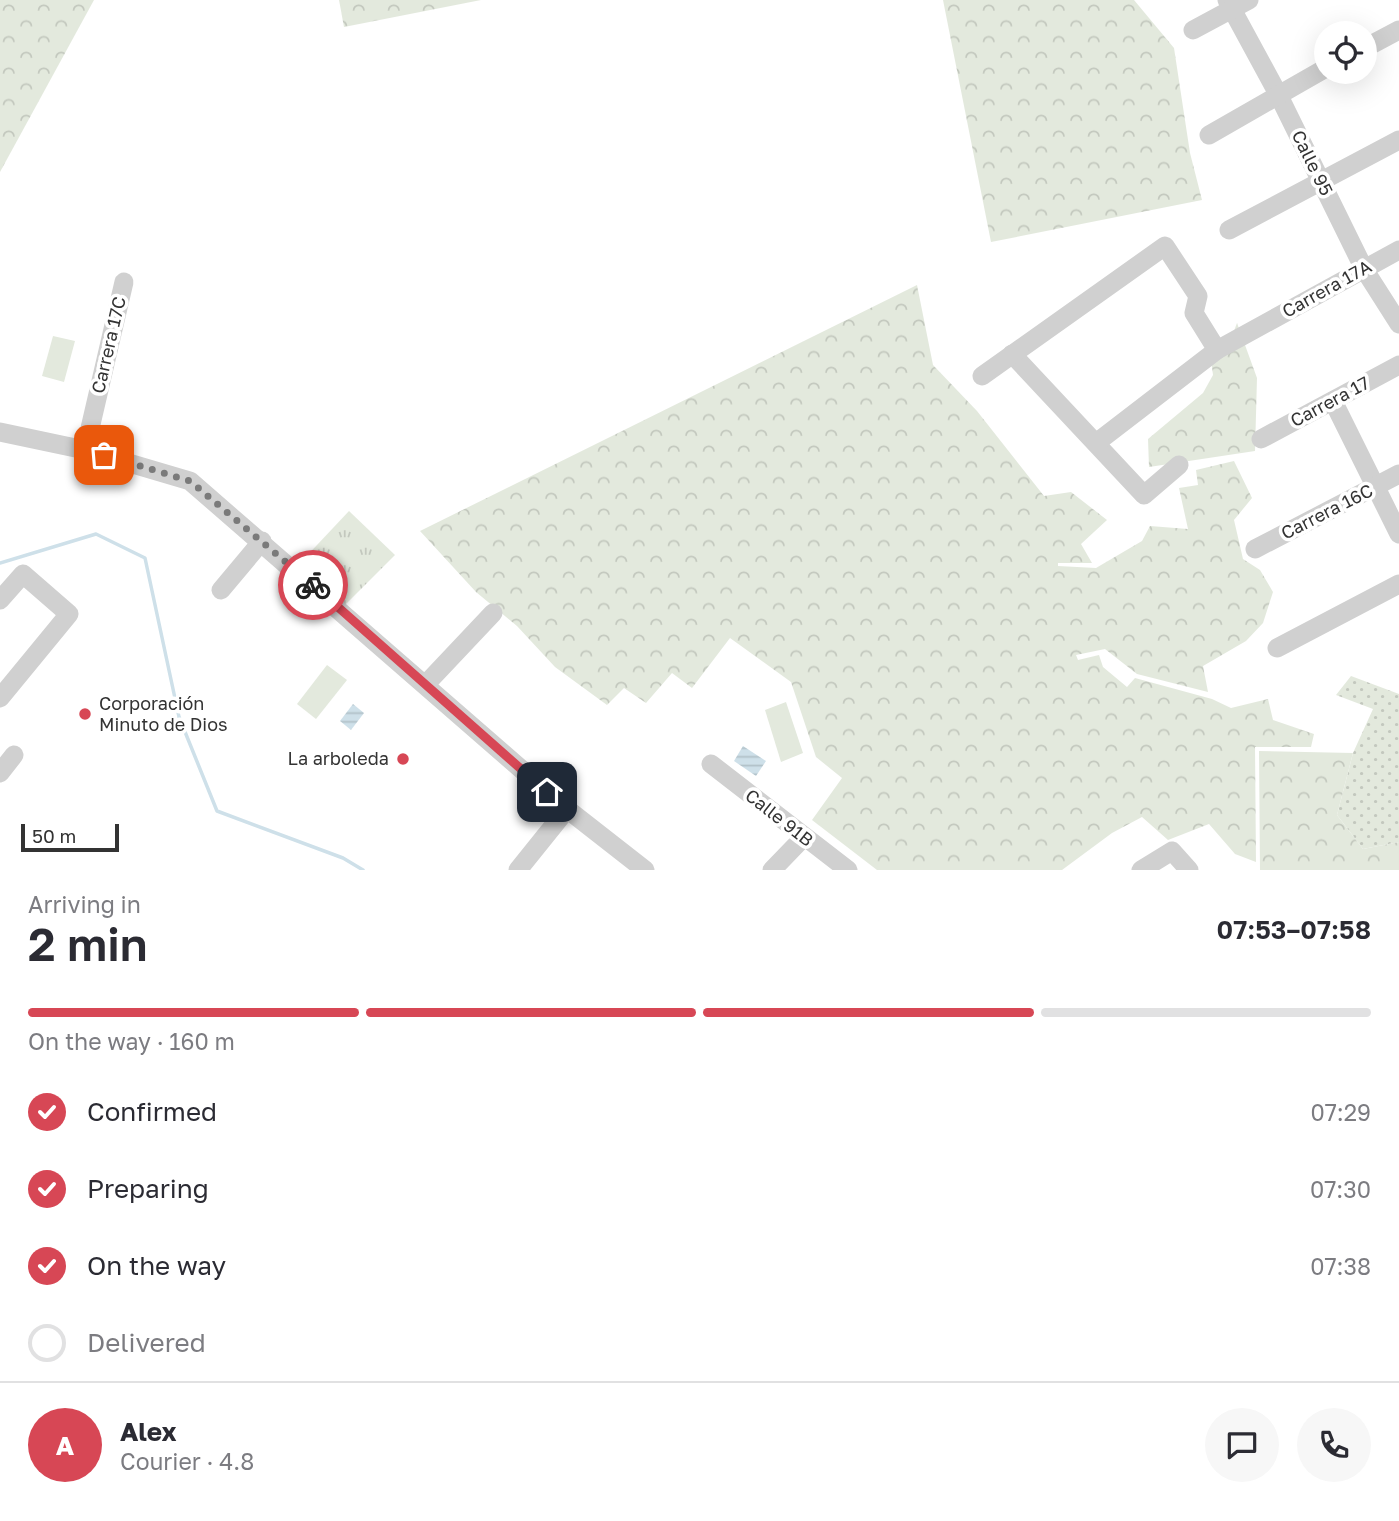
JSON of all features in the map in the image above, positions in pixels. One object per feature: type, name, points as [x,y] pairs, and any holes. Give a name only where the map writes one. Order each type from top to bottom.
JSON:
[{"type":"street","points":[[1192,30],[1236,3]]},
{"type":"street","name":"Calle 95","points":[[1236,3],[1364,269],[1399,324]]},
{"type":"street","points":[[1377,42],[1399,30]]},
{"type":"street","points":[[1209,135],[1314,74]]},
{"type":"street","points":[[1229,230],[1399,140]]},
{"type":"street","points":[[982,376],[1165,246],[1198,296],[1194,313],[1217,350]]},
{"type":"street","name":"Carrera 17A","points":[[1096,443],[1217,350],[1399,250]]},
{"type":"street","name":"Carrera 17C","points":[[85,450],[124,282]]},
{"type":"street","points":[[1012,354],[1144,495],[1179,465]]},
{"type":"street","name":"Carrera 17","points":[[1261,439],[1399,365]]},
{"type":"street","points":[[1334,401],[1399,534]]},
{"type":"street","points":[[0,432],[85,450],[190,481],[567,809],[645,870]]},
{"type":"street","name":"Carrera 16C","points":[[1255,549],[1399,474]]},
{"type":"street","points":[[221,590],[262,541]]},
{"type":"street","points":[[0,600],[23,574],[69,614],[0,698]]},
{"type":"street","points":[[1276,648],[1399,584]]},
{"type":"street","points":[[426,684],[493,613]]},
{"type":"street","points":[[0,774],[15,755]]},
{"type":"street","name":"Calle 91B","points":[[711,764],[848,870]]},
{"type":"street","points":[[519,870],[567,809]]},
{"type":"street","points":[[772,870],[801,840],[801,836]]},
{"type":"street","points":[[1141,870],[1172,851],[1189,870]]},
{"type":"green space","points":[[0,0],[94,0],[0,172]]},
{"type":"green space","points":[[339,0],[481,0],[344,27]]},
{"type":"green space","points":[[943,0],[1134,0],[1174,48],[1190,153],[1202,200],[991,242]]},
{"type":"green space","points":[[917,285],[933,365],[977,411],[1044,496],[1071,492],[1107,520],[1081,544],[1092,563],[1058,563],[1058,566],[1096,568],[1142,541],[1150,526],[1188,529],[1179,488],[1198,485],[1196,470],[1234,461],[1252,498],[1234,520],[1243,559],[1260,570],[1273,592],[1263,623],[1246,641],[1203,666],[1208,692],[1137,674],[1105,649],[1076,655],[1078,660],[1099,655],[1103,667],[1127,687],[1135,678],[1212,699],[1231,708],[1268,699],[1273,720],[1314,734],[1311,747],[1255,747],[1256,862],[1235,854],[1209,824],[1168,840],[1142,817],[1112,833],[1062,870],[877,870],[812,820],[842,778],[816,757],[791,682],[730,638],[692,688],[672,673],[646,703],[624,688],[607,705],[555,667],[517,626],[476,592],[420,531]]},
{"type":"green space","points":[[1237,323],[1257,378],[1255,451],[1149,467],[1148,439],[1203,393],[1213,375],[1211,359],[1228,347]]},
{"type":"green space","points":[[53,336],[75,341],[64,382],[42,376]]},
{"type":"green space","points":[[349,511],[395,555],[344,606],[301,562]]},
{"type":"green space","points":[[327,665],[347,680],[316,719],[297,704]]},
{"type":"green space","points":[[1351,676],[1399,694],[1399,842],[1363,849],[1337,815],[1353,753],[1373,709],[1336,695]]},
{"type":"green space","points":[[786,702],[803,753],[781,762],[765,710]]},
{"type":"green space","points":[[1259,751],[1353,753],[1337,815],[1363,849],[1399,842],[1399,870],[1260,870]]},
{"type":"shaded area","points":[[353,704],[364,713],[351,730],[340,721]]},
{"type":"shaded area","points":[[743,746],[766,761],[756,776],[734,761]]},
{"type":"waterway","points":[[0,563],[96,534],[145,558],[179,717],[217,811],[343,858],[363,870]]},
{"type":"way so far","points":[[104,455],[190,481],[313,585]]},
{"type":"place","name":"Corporación Minuto de Dios","points":[[85,714]]},
{"type":"place","name":"La arboleda","points":[[403,759]]},
{"type":"route","points":[[313,585],[547,792]]}]
